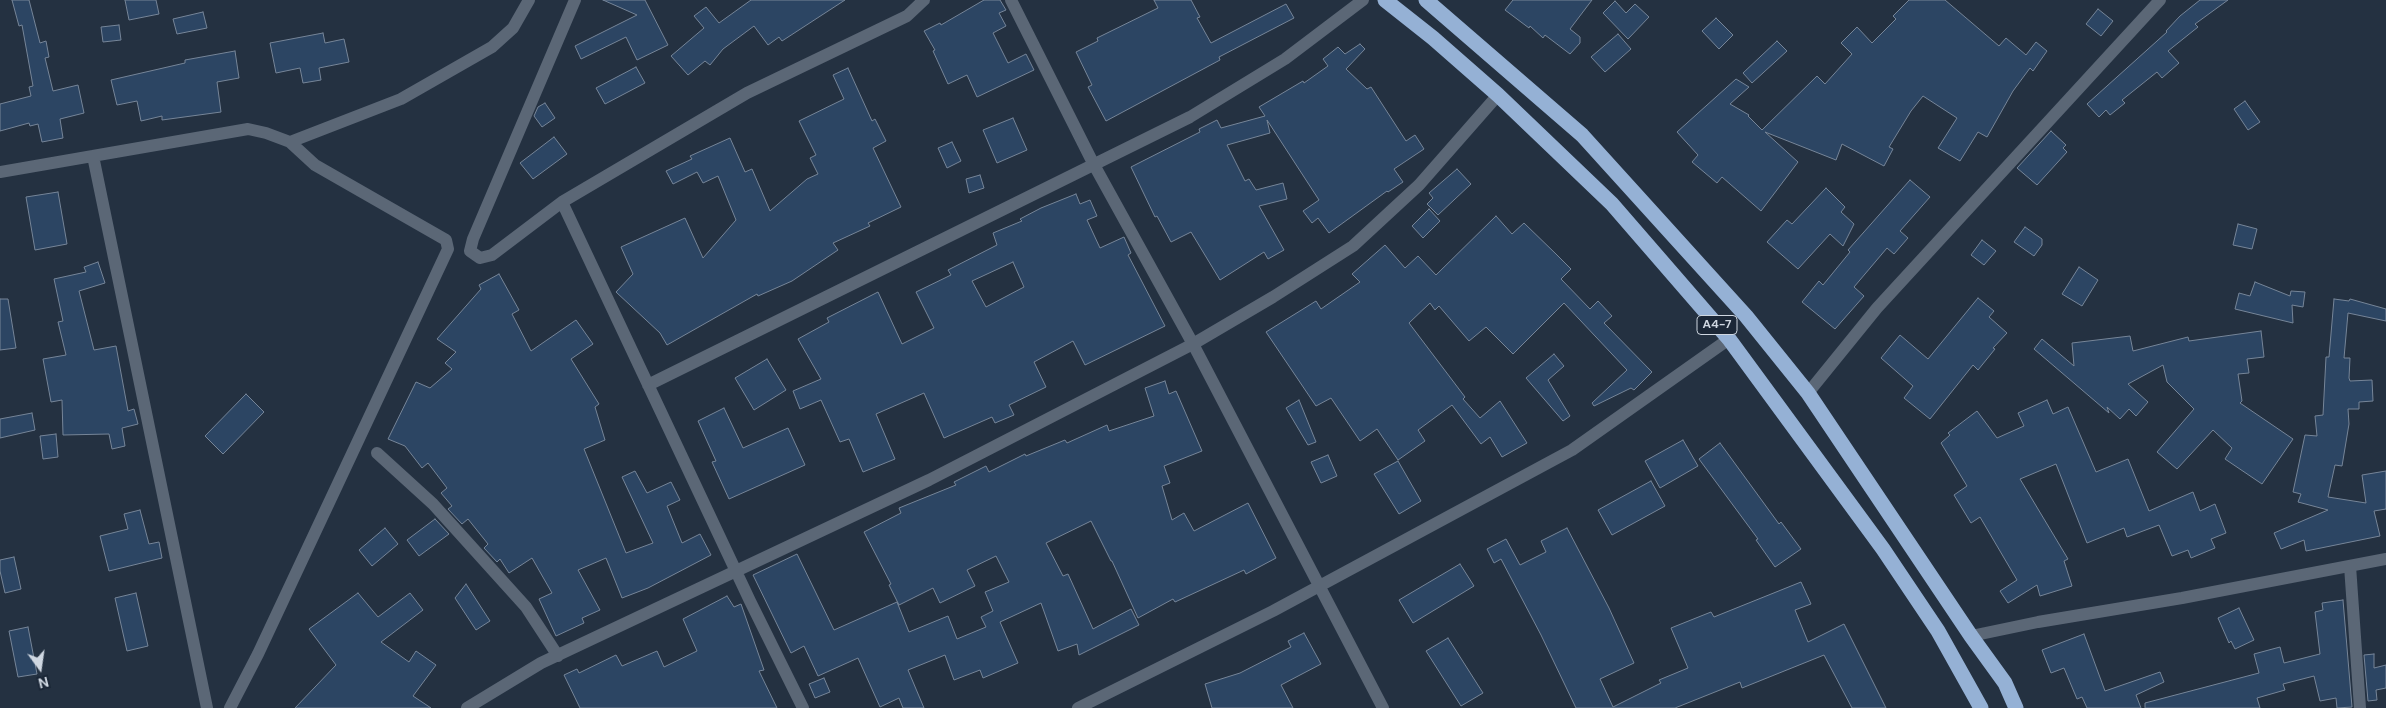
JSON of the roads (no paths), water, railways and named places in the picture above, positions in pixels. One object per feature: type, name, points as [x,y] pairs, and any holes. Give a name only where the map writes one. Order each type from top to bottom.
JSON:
[{"type":"highway","name":"A4-7","points":[[1386,0],[1433,38],[1498,96],[1612,204],[1729,339],[1883,549],[1938,631],[1981,708]]},
{"type":"highway","name":"A4-7","points":[[1426,0],[1582,135],[1746,316],[1808,393],[1971,636],[2005,683],[2016,708]]},
{"type":"street","points":[[290,142],[401,99],[492,47],[513,28],[530,0]]},
{"type":"street","points":[[575,0],[470,251],[480,258],[492,255],[562,202],[747,93],[907,16],[923,0]]},
{"type":"street","points":[[1011,0],[1093,163],[1193,344],[1383,708]]},
{"type":"street","points":[[648,384],[1093,163],[1190,117],[1285,59],[1363,0]]},
{"type":"street","points":[[1808,393],[1877,308],[2160,0]]},
{"type":"street","points":[[467,708],[541,663],[929,480],[1193,344],[1273,297],[1353,246],[1419,185],[1498,96]]},
{"type":"street","points":[[0,172],[248,130],[266,133],[290,142],[315,165],[446,240],[448,249],[258,654],[230,708]]},
{"type":"street","points":[[93,156],[207,708]]},
{"type":"street","points":[[562,202],[803,708]]},
{"type":"street","points":[[1078,708],[1320,586],[1572,450],[1729,339]]},
{"type":"street","points":[[377,453],[433,504],[526,607],[558,656]]},
{"type":"street","points":[[1971,636],[2038,622],[2182,598],[2386,559]]},
{"type":"street","points":[[2350,566],[2360,708]]}]
